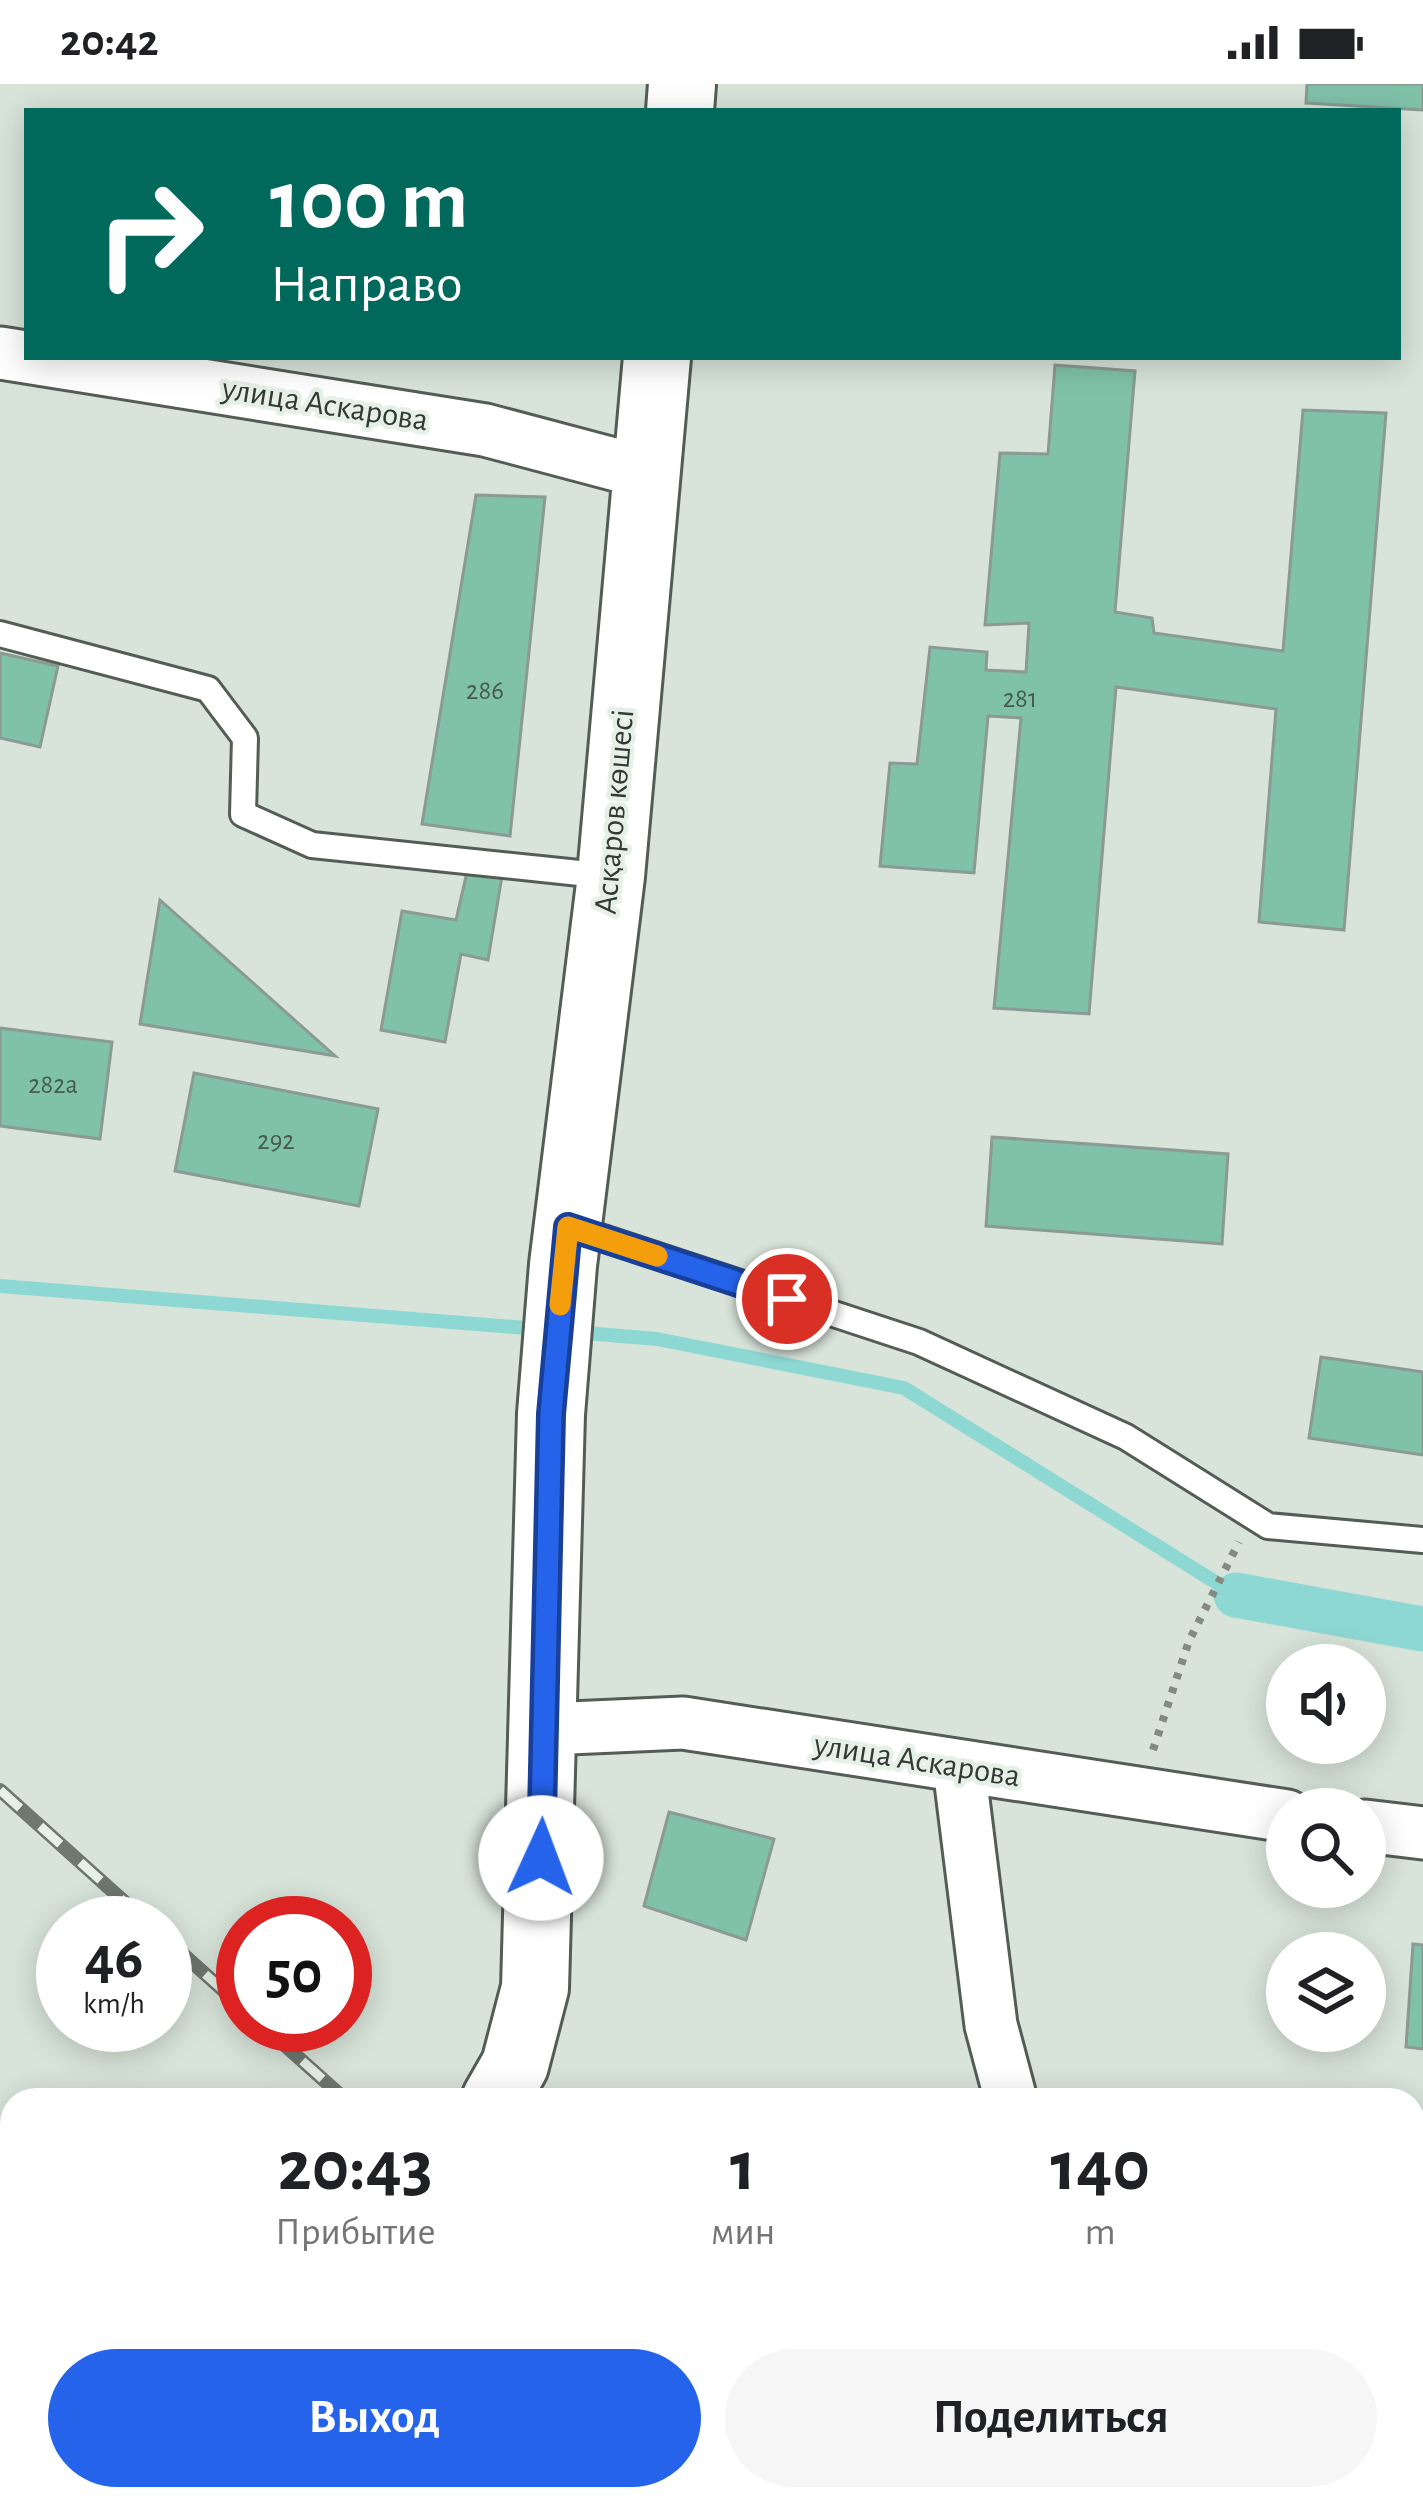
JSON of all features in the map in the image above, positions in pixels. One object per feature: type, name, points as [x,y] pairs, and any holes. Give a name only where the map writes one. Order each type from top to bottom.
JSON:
[{"type":"main road","name":"Асқаров көшесі","points":[[565,1246],[611,876],[657,360]]},
{"type":"main road","points":[[502,2088],[515,2065],[536,1988],[547,1729],[551,1414],[565,1246]]},
{"type":"street","name":"улица Аскарова","points":[[44,360],[485,430],[646,473]]},
{"type":"street","name":"улица Аскарова","points":[[547,1729],[682,1723],[1266,1813]]},
{"type":"street","points":[[959,1767],[992,2025],[1008,2088]]},
{"type":"street","points":[[1386,1829],[1423,1833]]},
{"type":"lane","points":[[0,634],[208,689],[244,737],[243,814],[312,845],[611,876]]},
{"type":"lane","points":[[565,1246],[919,1342],[1126,1437],[1268,1526],[1423,1540]]},
{"type":"path","points":[[1138,1797],[1189,1641],[1252,1516]]},
{"type":"building","points":[[1307,84],[1423,84],[1423,110],[1306,103]]},
{"type":"building","points":[[1055,365],[1135,371],[1115,612],[1152,618],[1154,633],[1283,651],[1303,410],[1386,413],[1344,930],[1259,922],[1276,709],[1116,687],[1089,1014],[994,1008],[1021,718],[988,716],[974,873],[880,866],[890,763],[917,764],[930,647],[987,652],[986,670],[1026,672],[1029,623],[985,625],[1000,453],[1048,454]]},
{"type":"building","points":[[476,495],[545,497],[510,836],[422,824]]},
{"type":"building","points":[[0,653],[58,666],[40,747],[0,738]]},
{"type":"building","points":[[467,872],[502,876],[488,960],[461,954],[445,1042],[381,1030],[402,911],[456,920]]},
{"type":"building","points":[[160,900],[335,1056],[140,1024]]},
{"type":"building","points":[[0,1028],[112,1042],[100,1139],[0,1126]]},
{"type":"building","points":[[194,1073],[378,1109],[359,1206],[175,1171]]},
{"type":"building","points":[[992,1137],[1228,1154],[1222,1244],[986,1226]]},
{"type":"building","points":[[1321,1357],[1423,1372],[1423,1455],[1309,1438]]},
{"type":"building","points":[[669,1812],[774,1839],[746,1940],[644,1906]]},
{"type":"building","points":[[1413,1944],[1423,1945],[1423,2049],[1406,2047]]},
{"type":"waterway","points":[[0,1286],[539,1329]]},
{"type":"waterway","points":[[573,1332],[657,1339],[904,1388],[1236,1595]]},
{"type":"waterway","points":[[1236,1595],[1423,1629]]},
{"type":"railway","points":[[0,1790],[118,1896]]},
{"type":"railway","points":[[192,1962],[216,1984]]},
{"type":"railway","points":[[292,2052],[333,2088]]},
{"type":"slow traffic","points":[[560,1305],[568,1227],[657,1256]]},
{"type":"route","points":[[541,1858],[551,1414],[568,1227],[787,1299]]}]
